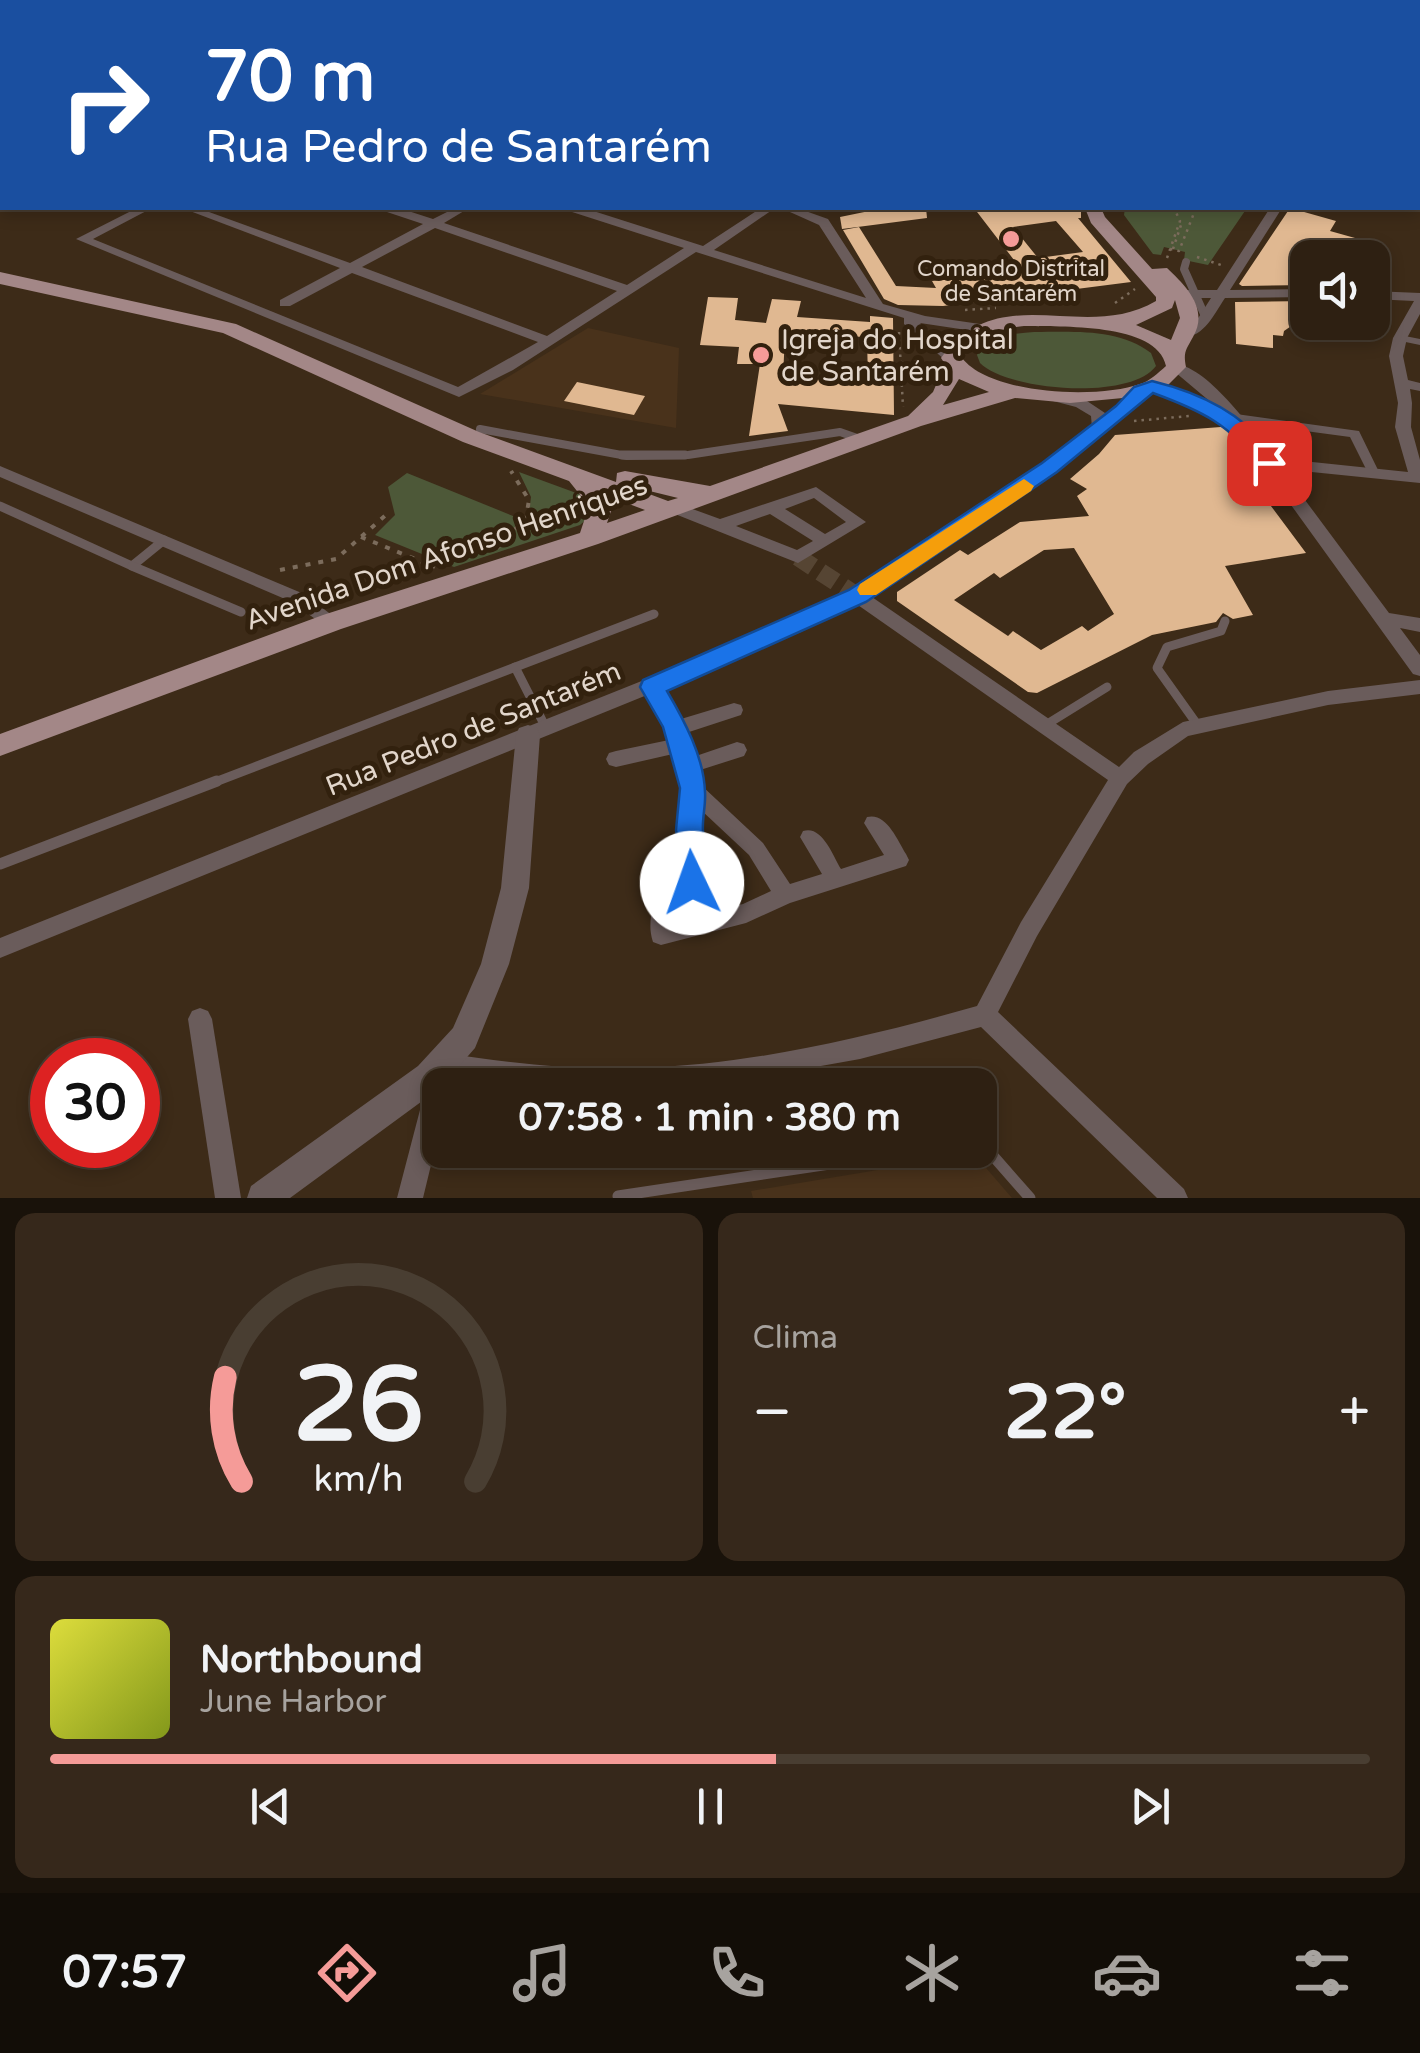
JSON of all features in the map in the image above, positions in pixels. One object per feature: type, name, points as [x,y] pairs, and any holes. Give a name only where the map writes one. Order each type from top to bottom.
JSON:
[{"type":"main road","points":[[952,362],[980,383],[1048,396],[1146,389],[1175,360],[1190,323],[1191,294],[1148,267],[1098,219],[1094,210]]},
{"type":"main road","points":[[980,328],[1036,319],[1148,316],[1166,304],[1166,296],[1115,210]]},
{"type":"main road","points":[[0,278],[229,328],[471,437],[672,509]]},
{"type":"main road","points":[[1109,315],[1158,338],[1175,360]]},
{"type":"main road","name":"Avenida Dom Afonso Henriques","points":[[0,744],[332,622],[590,538],[862,440],[942,395],[960,344],[980,328]]},
{"type":"main road","name":"Avenida Dom Afonso Henriques","points":[[908,415],[1012,392]]},
{"type":"main road","points":[[425,413],[636,482],[716,493]]},
{"type":"main road","points":[[578,477],[602,505],[590,538]]},
{"type":"street","points":[[901,0],[923,0]]},
{"type":"street","points":[[142,210],[82,239],[463,393],[766,210]]},
{"type":"street","points":[[194,210],[550,341]]},
{"type":"street","points":[[394,210],[628,290]]},
{"type":"street","points":[[285,303],[459,210]]},
{"type":"street","points":[[578,210],[879,307],[922,330],[952,362]]},
{"type":"street","points":[[793,210],[824,222],[879,307]]},
{"type":"street","points":[[1187,334],[1197,328],[1275,210]]},
{"type":"street","points":[[1191,294],[1290,293]]},
{"type":"street","points":[[1269,463],[1419,477],[1403,427],[1404,404],[1396,356],[1400,338],[1420,299],[1390,296]]},
{"type":"street","points":[[898,320],[980,328]]},
{"type":"street","points":[[1400,338],[1420,342]]},
{"type":"street","points":[[1175,360],[1236,418],[1420,669]]},
{"type":"street","points":[[1400,383],[1420,388]]},
{"type":"street","points":[[1146,389],[1204,405],[1247,434]]},
{"type":"street","name":"Rua Pedro de Santarém","points":[[0,948],[652,687],[858,596],[961,530],[1100,428],[1146,389]]},
{"type":"street","points":[[1048,396],[1090,408],[1101,417],[1100,428]]},
{"type":"street","points":[[1236,418],[1354,434],[1372,470]]},
{"type":"street","points":[[0,470],[298,598],[332,622]]},
{"type":"street","points":[[672,509],[798,557],[858,522],[816,492],[720,525]]},
{"type":"street","points":[[772,508],[826,541]]},
{"type":"street","points":[[858,596],[1120,778]]},
{"type":"street","points":[[1384,619],[1420,625]]},
{"type":"street","points":[[652,687],[678,737],[689,778],[689,830],[695,864],[692,883],[662,902],[661,936],[746,913],[785,895],[899,860],[874,823]]},
{"type":"street","points":[[444,1064],[485,1071],[640,1080],[743,1068],[938,1029],[986,1015],[1028,930],[1120,778],[1141,758],[1183,730],[1328,698],[1420,687]]},
{"type":"street","points":[[616,759],[678,737],[734,710]]},
{"type":"street","points":[[264,1198],[444,1064],[464,1038],[507,922],[537,731]]},
{"type":"street","points":[[689,778],[737,750]]},
{"type":"street","points":[[689,778],[756,849],[785,895]]},
{"type":"street","points":[[810,837],[836,880]]},
{"type":"street","points":[[986,1015],[1175,1198]]},
{"type":"street","points":[[200,1019],[228,1198]]},
{"type":"street","points":[[410,1198],[444,1064]]},
{"type":"lane","points":[[1186,262],[1184,269],[1191,294],[1205,316]]},
{"type":"lane","points":[[480,429],[627,456],[688,455],[840,432],[862,440]]},
{"type":"lane","points":[[0,506],[241,612]]},
{"type":"lane","points":[[132,566],[164,540]]},
{"type":"lane","points":[[0,864],[654,614]]},
{"type":"lane","points":[[1200,727],[1157,668],[1166,647],[1222,631],[1225,620]]},
{"type":"lane","points":[[515,668],[537,731]]},
{"type":"lane","points":[[1044,726],[1107,688]]},
{"type":"lane","points":[[997,1160],[1030,1198]]},
{"type":"lane","points":[[618,1196],[803,1168]]},
{"type":"path","points":[[1174,250],[1180,221],[1176,210]]},
{"type":"path","points":[[1109,315],[1137,286],[1129,270],[1165,265],[1195,210]]},
{"type":"path","points":[[1174,250],[1230,268]]},
{"type":"path","points":[[924,320],[943,312],[1005,307]]},
{"type":"path","points":[[898,320],[908,415]]},
{"type":"path","points":[[901,362],[928,367]]},
{"type":"path","points":[[1100,428],[1204,414]]},
{"type":"path","points":[[486,557],[511,538],[526,518],[529,500],[520,480],[500,464]]},
{"type":"path","points":[[280,570],[336,559],[387,514]]},
{"type":"path","points":[[361,537],[446,572]]},
{"type":"shaded area","points":[[588,328],[679,348],[676,428],[480,394]]},
{"type":"shaded area","points":[[890,1168],[986,1168],[1012,1198],[753,1198],[751,1191]]},
{"type":"green space","points":[[1125,210],[1246,210],[1208,265],[1184,260],[1185,252],[1164,247],[1161,255],[1153,254],[1124,215]]},
{"type":"green space","points":[[1095,333],[1125,339],[1151,353],[1156,366],[1142,377],[1121,384],[1069,388],[1016,380],[980,363],[977,355],[987,343],[1001,336]]},
{"type":"green space","points":[[519,472],[579,494],[590,504],[589,517],[580,525],[454,567],[375,535],[395,515],[388,487],[407,473],[528,522],[531,497]]},
{"type":"building","points":[[874,210],[926,210],[927,218],[842,229],[840,217]]},
{"type":"building","points":[[976,210],[1081,210],[1078,218],[1131,282],[943,306],[898,305],[884,299],[843,230],[859,227],[896,286],[936,288],[932,281],[1024,273]],"holes":[[[1056,221],[1083,252],[1038,258],[1013,227]]]},
{"type":"building","points":[[1289,210],[1336,221],[1330,231],[1355,238],[1290,240],[1290,285],[1239,284]]},
{"type":"building","name":"Igreja do Hospital de Santarém","points":[[708,297],[738,298],[735,320],[766,323],[772,299],[801,301],[797,317],[870,322],[870,316],[893,318],[894,415],[778,404],[788,431],[749,436],[760,364],[737,364],[739,347],[700,345]],"holes":[[[785,334],[867,337],[868,382],[783,378]]]},
{"type":"building","points":[[1290,301],[1290,327],[1283,336],[1273,335],[1273,348],[1236,344],[1235,302]]},
{"type":"building","points":[[577,382],[645,396],[634,415],[564,401]]},
{"type":"building","points":[[1227,429],[1243,458],[1236,459],[1306,553],[1225,566],[1253,615],[1233,619],[1223,613],[1216,622],[1152,635],[1037,693],[1028,692],[897,601],[897,592],[960,550],[968,555],[1020,522],[1089,516],[1077,496],[1087,489],[1070,479],[1115,435]],"holes":[[[1074,548],[1114,614],[1088,631],[1082,626],[1041,650],[1013,631],[1008,636],[954,600],[994,573],[1000,578],[1044,550]]]},
{"type":"tunnel","points":[[798,557],[857,596]]},
{"type":"slow traffic","points":[[868,590],[1024,486]]},
{"type":"place","name":"Comando Distrital de Santarém","points":[[1011,239]]},
{"type":"place","name":"Igreja do Hospital de Santarém","points":[[761,355]]},
{"type":"route","points":[[692,883],[692,788],[675,726],[652,687],[858,596],[1050,468],[1123,410],[1140,391],[1152,386],[1204,405],[1232,422],[1247,434],[1269,463]]}]
